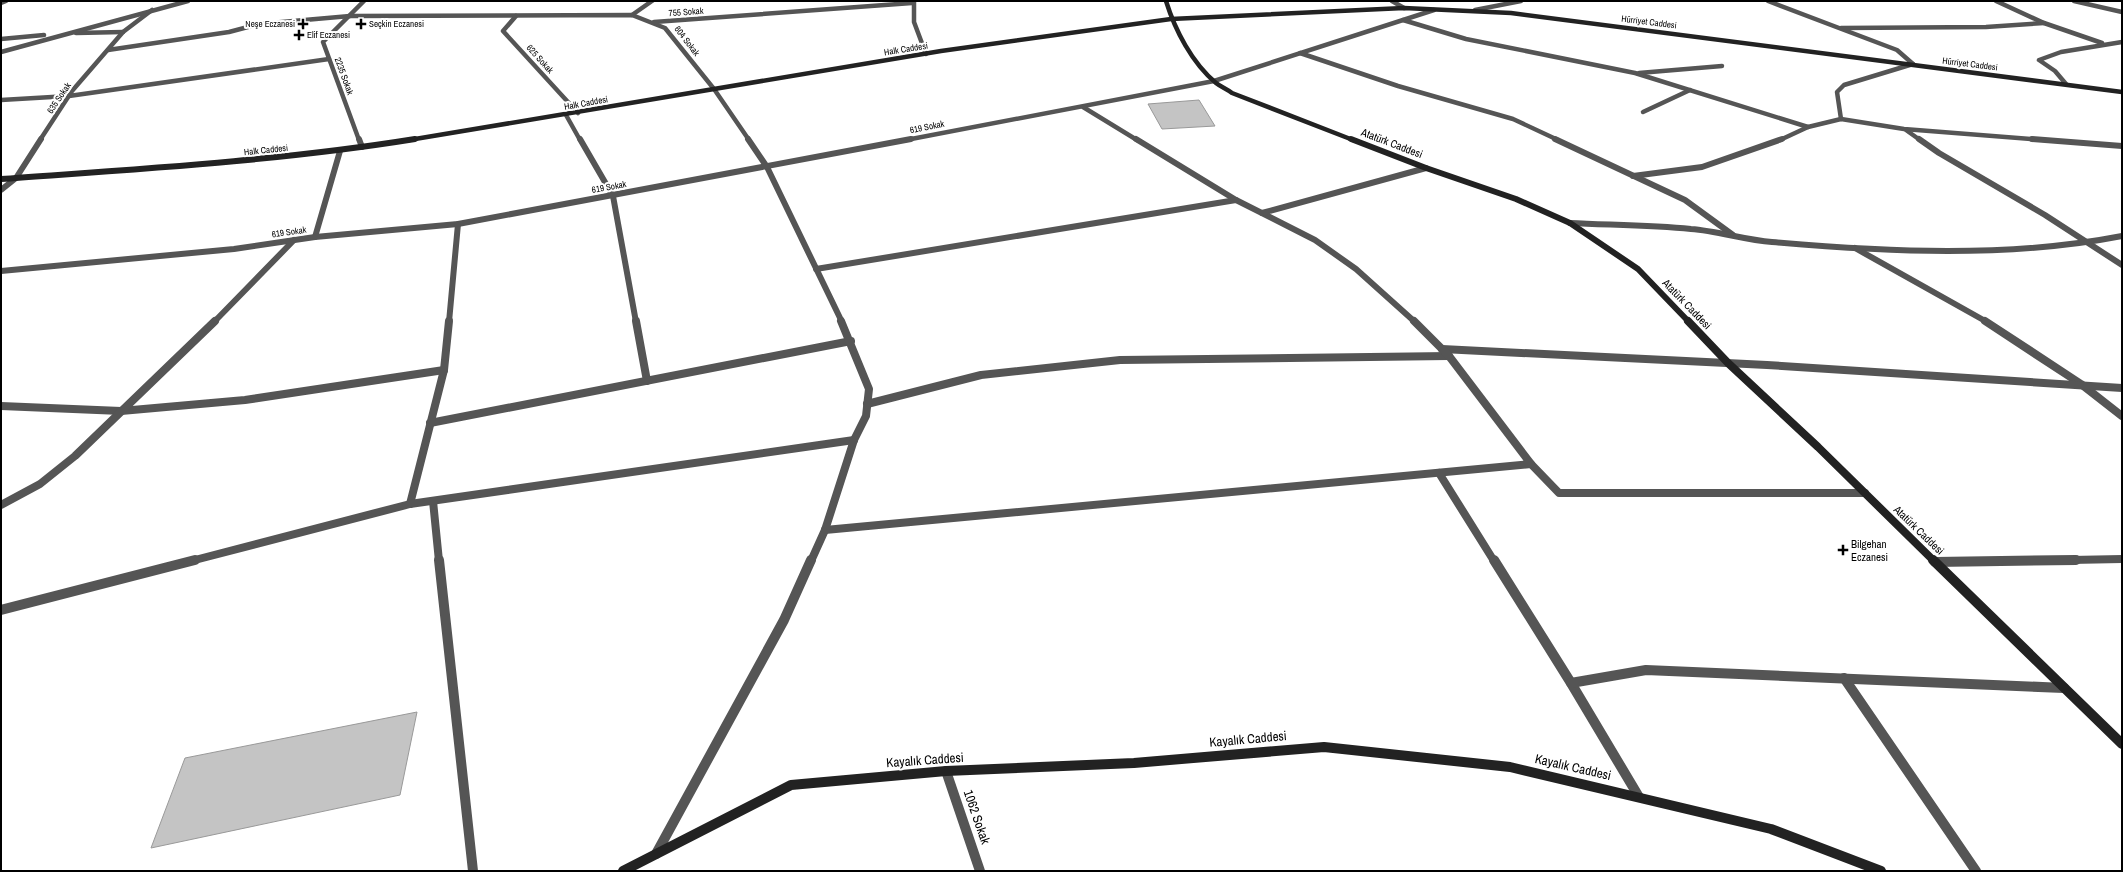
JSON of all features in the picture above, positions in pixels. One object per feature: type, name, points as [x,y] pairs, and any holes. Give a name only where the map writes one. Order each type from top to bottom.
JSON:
[{"type":"street","points":[[1,4],[6,1]]},
{"type":"street","points":[[1,52],[61,34],[188,1]]},
{"type":"street","name":"2235 Sokak","points":[[362,147],[323,42],[364,1]]},
{"type":"street","points":[[632,15],[652,1]]},
{"type":"street","name":"Atatürk Caddesi","points":[[1166,1],[1171,19],[1196,57],[1214,81],[1232,93],[1426,168],[1516,199],[1570,223],[1638,269],[1728,363],[1865,493],[2122,744]]},
{"type":"street","points":[[1392,1],[1404,8]]},
{"type":"street","points":[[1475,10],[1521,1]]},
{"type":"street","points":[[1768,1],[1897,50],[1913,64]]},
{"type":"street","points":[[1996,1],[2044,23],[2105,44]]},
{"type":"street","points":[[2074,1],[2122,12]]},
{"type":"street","points":[[913,2],[914,22],[926,54]]},
{"type":"street","name":"755 Sokak","points":[[652,22],[913,2]]},
{"type":"street","name":"Hürriyet Caddesi","points":[[1171,19],[1404,8],[1475,10],[1725,39],[2122,92]]},
{"type":"street","points":[[2106,9],[2122,8]]},
{"type":"street","name":"635 Sokak","points":[[1,190],[16,178],[69,96],[123,32],[152,10]]},
{"type":"street","name":"619 Sokak","points":[[1,271],[234,249],[315,237],[458,224],[613,196],[1214,81],[1434,10]]},
{"type":"street","name":"604 Sokak","points":[[108,50],[229,32],[259,24],[350,16],[632,15],[665,28],[714,89],[767,167],[851,341],[868,389],[867,404],[866,416],[854,440],[825,530],[784,620],[656,854]]},
{"type":"street","name":"625 Sokak","points":[[516,16],[503,31],[578,113]]},
{"type":"street","name":"Halk Caddesi","points":[[1,179],[185,166],[362,147],[566,115],[926,54],[1171,19]]},
{"type":"street","points":[[1403,20],[1466,40],[1635,73],[1808,127]]},
{"type":"street","points":[[1841,28],[1986,27],[2044,23]]},
{"type":"street","points":[[1,39],[61,34],[123,32]]},
{"type":"street","points":[[2066,84],[2055,71],[2040,60],[2061,52],[2122,42]]},
{"type":"street","points":[[1300,53],[1398,86],[1513,119],[1685,200],[1736,236]]},
{"type":"street","points":[[1,100],[69,96],[329,59]]},
{"type":"street","points":[[1841,119],[1837,92],[1844,85],[1913,64]]},
{"type":"street","points":[[1635,73],[1722,66]]},
{"type":"street","points":[[1643,112],[1690,90]]},
{"type":"street","points":[[1083,107],[1236,200],[1315,240],[1356,269],[1408,315],[1449,356],[1531,464],[1559,493],[1865,493]]},
{"type":"street","points":[[566,115],[613,196],[647,381]]},
{"type":"street","points":[[1633,176],[1702,166],[1773,144],[1808,127],[1841,119],[1904,129],[2122,146]]},
{"type":"street","points":[[1904,129],[1939,153],[2045,214],[2122,266]]},
{"type":"street","points":[[315,237],[340,150]]},
{"type":"street","points":[[1262,213],[1426,168]]},
{"type":"street","points":[[816,269],[1236,200]]},
{"type":"street","points":[[1570,223],[1692,229],[1770,242],[1855,248],[1967,251],[2086,243],[2122,236]]},
{"type":"street","points":[[410,504],[444,370],[458,224]]},
{"type":"street","points":[[1,505],[19,497],[63,465],[248,291],[294,240]]},
{"type":"street","points":[[1855,248],[2002,331],[2081,384],[2122,416]]},
{"type":"street","points":[[430,423],[851,341]]},
{"type":"street","points":[[1442,349],[1728,363],[2081,384],[2122,388]]},
{"type":"street","points":[[867,404],[981,375],[1120,360],[1449,356]]},
{"type":"street","points":[[1,406],[121,411],[245,400],[444,370]]},
{"type":"street","points":[[1,610],[410,504],[854,440]]},
{"type":"street","points":[[825,530],[1531,464]]},
{"type":"street","points":[[1439,473],[1571,683],[1639,797]]},
{"type":"street","points":[[433,501],[473,871]]},
{"type":"street","points":[[1935,562],[2122,560]]},
{"type":"street","points":[[1571,683],[1646,670],[2064,688]]},
{"type":"street","points":[[1844,678],[1976,871]]},
{"type":"street","name":"Kayalık Caddesi","points":[[623,871],[791,785],[946,771],[1134,763],[1324,747],[1510,767],[1772,828],[1881,871]]},
{"type":"street","name":"1062 Sokak","points":[[946,771],[980,871]]},
{"type":"building","points":[[1199,100],[1215,126],[1162,129],[1148,104]]},
{"type":"building","points":[[417,712],[400,795],[151,848],[185,758]]},
{"type":"place","name":"Neşe Eczanesi","points":[[303,24]]},
{"type":"place","name":"Seçkin Eczanesi","points":[[361,24]]},
{"type":"place","name":"Elif Eczanesi","points":[[299,35]]},
{"type":"place","name":"Bilgehan Eczanesi","points":[[1843,550]]}]
